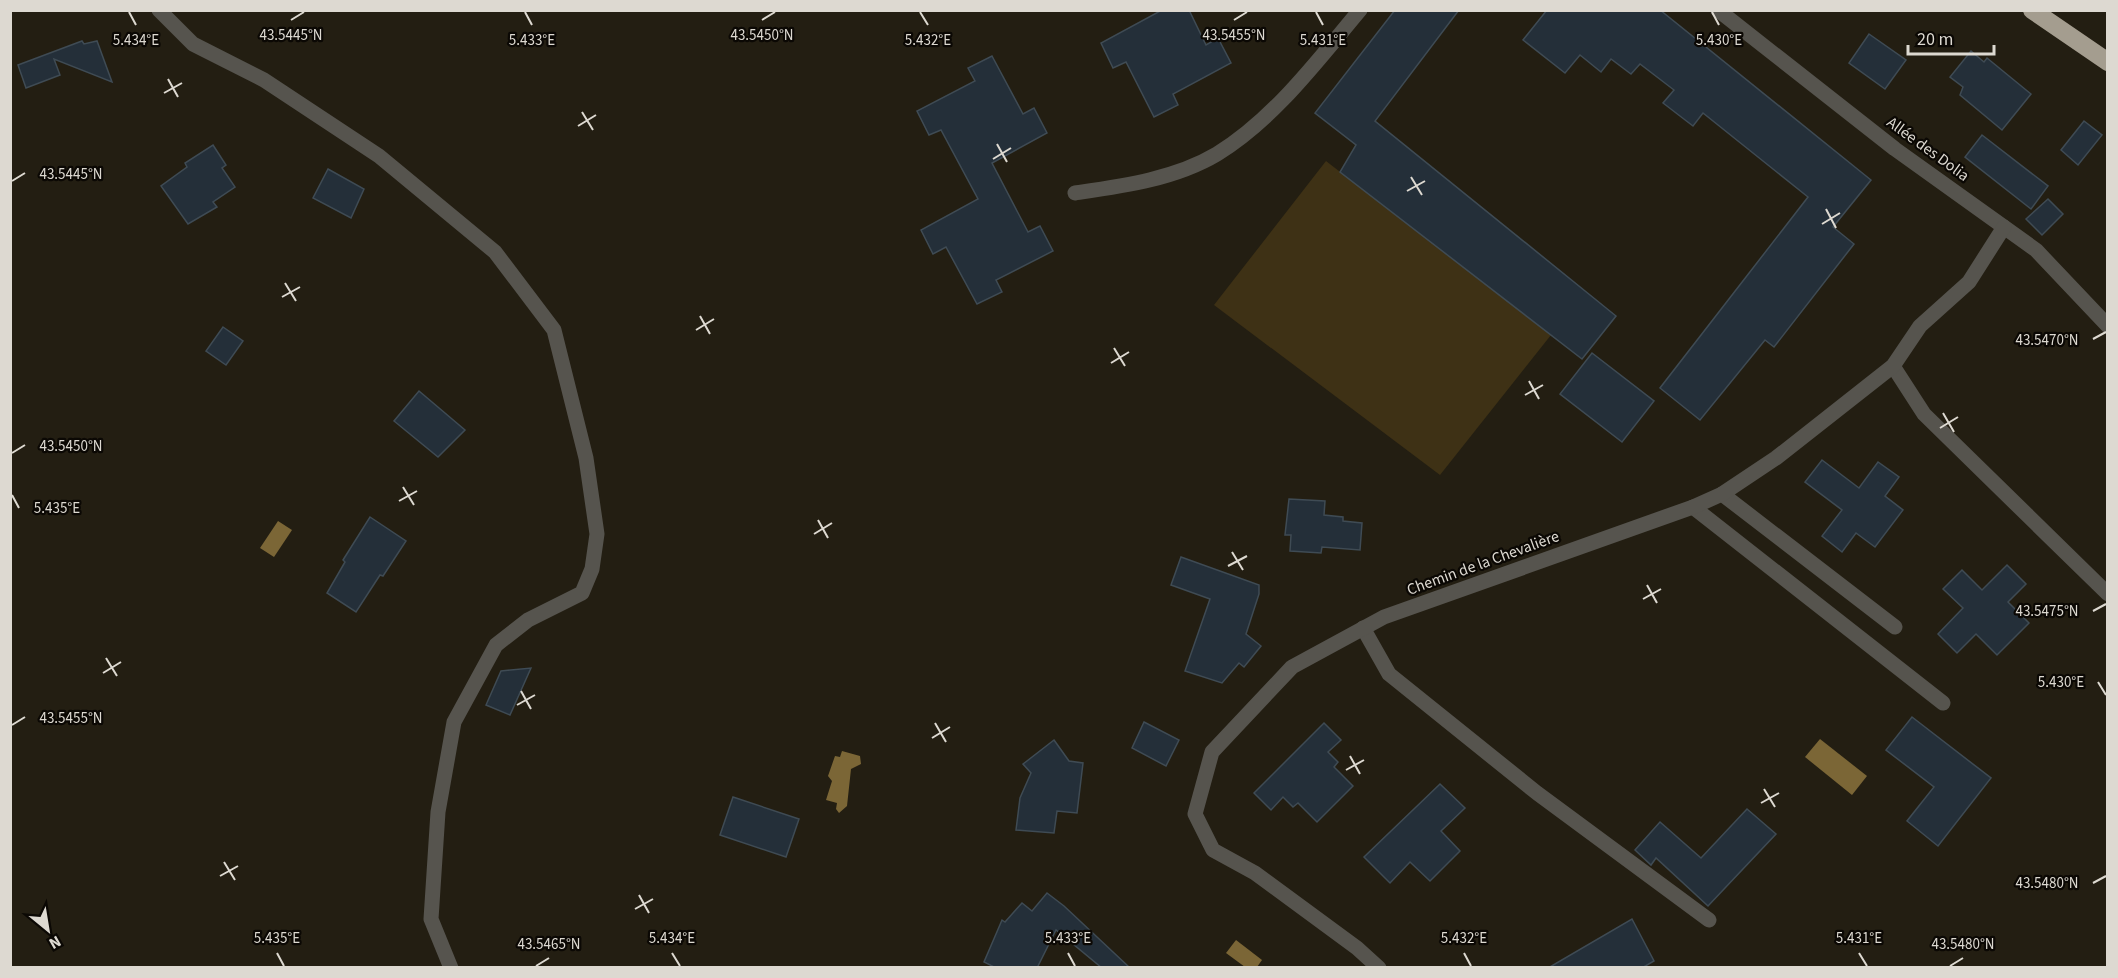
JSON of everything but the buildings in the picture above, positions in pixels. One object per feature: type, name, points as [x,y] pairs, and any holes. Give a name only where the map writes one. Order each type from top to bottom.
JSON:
[{"type":"highway","points":[[2030,10],[2108,62]]},
{"type":"street","points":[[159,10],[193,44],[264,80],[379,156],[495,252],[554,330],[586,458],[597,534],[592,569],[582,593],[528,620],[496,645],[454,722],[438,812],[431,920],[451,968]]},
{"type":"street","points":[[1076,193],[1126,186],[1182,170],[1215,155],[1243,136],[1294,87],[1359,10]]},
{"type":"street","name":"Allée des Dolia","points":[[1718,10],[1895,149],[2036,250],[2108,326]]},
{"type":"street","name":"Chemin de la Chevalière","points":[[1379,968],[1357,948],[1256,873],[1213,850],[1194,814],[1212,752],[1292,667],[1384,617],[1693,507],[1722,494],[1776,458],[1893,366],[1920,326],[1969,282],[2004,227]]},
{"type":"street","points":[[1893,366],[1924,414],[2108,594]]},
{"type":"street","points":[[1722,494],[1894,627]]},
{"type":"street","points":[[1693,507],[1943,703]]},
{"type":"street","points":[[1363,628],[1389,674],[1537,793],[1709,920]]},
{"type":"shaded area","points":[[1326,161],[1551,335],[1440,475],[1214,305]]},
{"type":"shaded area","points":[[278,521],[292,530],[274,557],[260,548]]},
{"type":"shaded area","points":[[1820,739],[1867,776],[1852,795],[1805,757]]},
{"type":"shaded area","points":[[842,751],[860,756],[861,764],[851,769],[847,806],[839,813],[836,809],[837,803],[826,800],[832,781],[828,776],[835,756],[840,757]]},
{"type":"shaded area","points":[[1236,940],[1262,960],[1257,967],[1245,967],[1226,953]]}]
